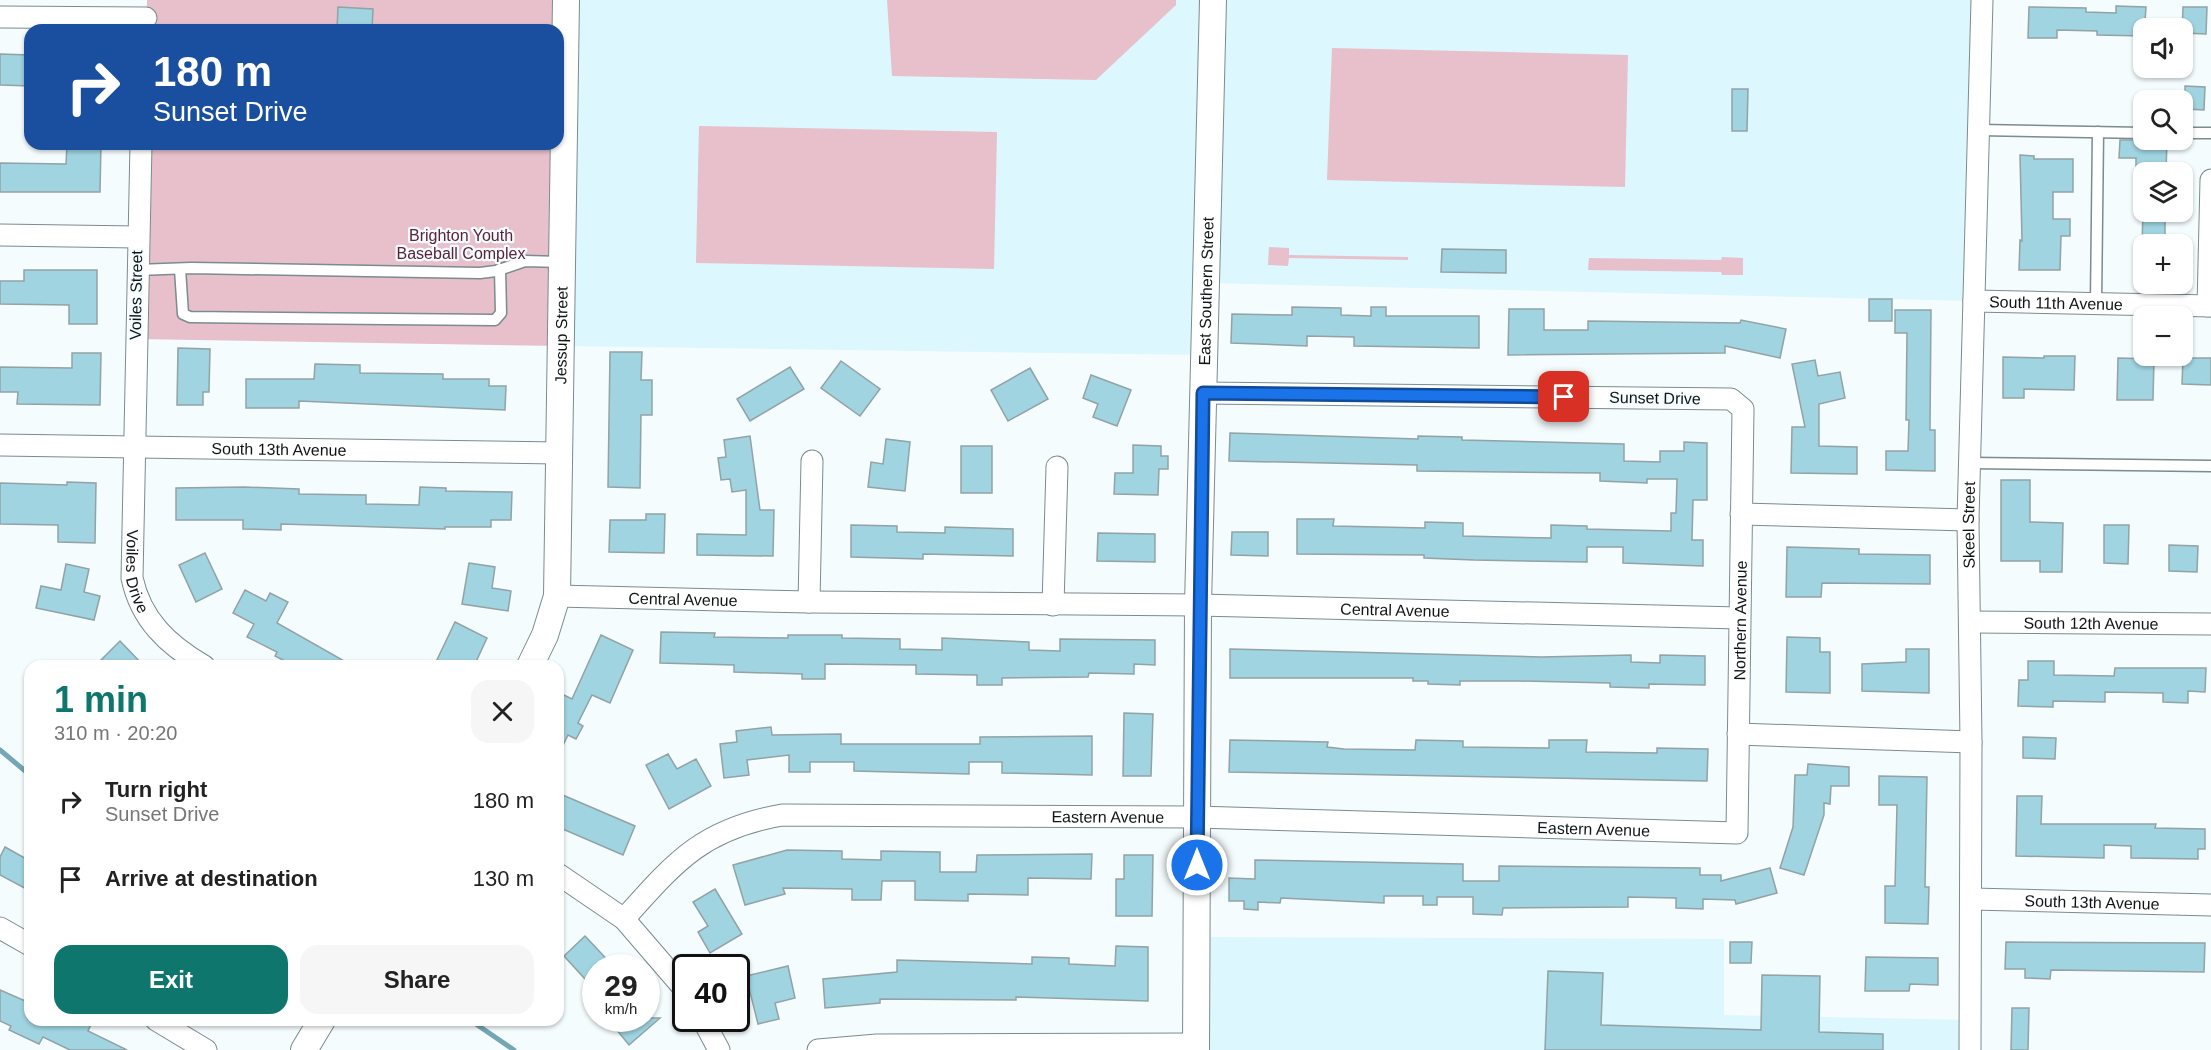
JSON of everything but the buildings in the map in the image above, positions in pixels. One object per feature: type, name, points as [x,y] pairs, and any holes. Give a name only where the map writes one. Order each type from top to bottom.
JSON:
[{"type":"street","name":"Jessup Street","points":[[564,105],[566,0]]},
{"type":"street","name":"East Southern Street","points":[[1196,1047],[1198,604],[1213,0]]},
{"type":"street","name":"Skeel Street","points":[[1970,1050],[1971,622],[1968,520],[1982,0]]},
{"type":"street","points":[[0,16],[146,16]]},
{"type":"street","name":"Voiles Street","points":[[134,447],[136,270],[141,150]]},
{"type":"street","name":"Jessup Street","points":[[533,660],[545,635],[557,596],[563,150]]},
{"type":"street","points":[[2209,306],[2211,180]]},
{"type":"street","points":[[0,235],[137,237]]},
{"type":"street","name":"South 11th Avenue","points":[[1974,302],[2209,306]]},
{"type":"street","name":"Sunset Drive","points":[[1203,393],[1731,399],[1743,409]]},
{"type":"street","name":"Northern Avenue","points":[[1737,833],[1743,409]]},
{"type":"street","name":"South 13th Avenue","points":[[0,445],[558,453]]},
{"type":"street","name":"Voiles Drive","points":[[134,447],[131,564],[135,590],[150,621],[163,637],[196,660]]},
{"type":"street","points":[[809,602],[812,461]]},
{"type":"street","points":[[1053,605],[1056,467]]},
{"type":"street","points":[[1741,514],[1968,520]]},
{"type":"street","name":"Central Avenue","points":[[557,596],[809,602],[1198,604],[1740,618]]},
{"type":"street","name":"South 12th Avenue","points":[[1971,622],[2211,624]]},
{"type":"street","points":[[1738,734],[1971,742]]},
{"type":"street","name":"Eastern Avenue","points":[[624,919],[664,874],[693,849],[734,826],[782,815],[1197,818],[1737,833]]},
{"type":"street","points":[[564,878],[624,919],[672,975]]},
{"type":"street","name":"South 13th Avenue","points":[[1971,899],[2211,904]]},
{"type":"street","points":[[0,928],[24,942]]},
{"type":"street","points":[[166,1026],[206,1050]]},
{"type":"street","points":[[304,1050],[318,1026]]},
{"type":"street","points":[[709,1032],[719,1050]]},
{"type":"street","points":[[818,1050],[877,1045],[1196,1047]]},
{"type":"lane","points":[[1979,130],[2133,132]]},
{"type":"lane","points":[[2096,303],[2098,132]]},
{"type":"lane","points":[[2193,133],[2211,133]]},
{"type":"lane","points":[[136,270],[480,273],[500,270],[525,261],[561,262]]},
{"type":"lane","points":[[180,269],[181,306],[183,314],[190,317],[495,320],[501,313],[500,270]]},
{"type":"lane","points":[[1970,463],[2211,466]]},
{"type":"shaded area","points":[[566,0],[1982,0],[1974,301],[1206,283],[1204,355],[559,346]]},
{"type":"shaded area","points":[[1197,937],[1724,939],[1724,1015],[1970,1020],[1970,1050],[1196,1050]]},
{"type":"green space","name":"Brighton Youth Baseball Complex","points":[[147,0],[566,0],[564,99],[564,24],[146,24]]},
{"type":"green space","points":[[887,0],[1176,0],[1176,5],[1096,80],[892,76]]},
{"type":"green space","points":[[1332,48],[1628,55],[1625,187],[1327,180]]},
{"type":"green space","points":[[699,126],[997,132],[994,269],[696,263]]},
{"type":"green space","name":"Brighton Youth Baseball Complex","points":[[141,150],[563,150],[559,346],[135,339]]},
{"type":"green space","points":[[1269,247],[1289,248],[1289,255],[1408,257],[1408,260],[1289,258],[1288,266],[1268,265]]},
{"type":"green space","points":[[1722,257],[1743,258],[1743,275],[1722,275],[1721,272],[1588,270],[1589,258],[1721,260]]},
{"type":"waterway","points":[[0,750],[24,770]]},
{"type":"waterway","points":[[479,1026],[514,1050]]},
{"type":"route","points":[[1197,865],[1198,604],[1203,393],[1564,397]]}]
